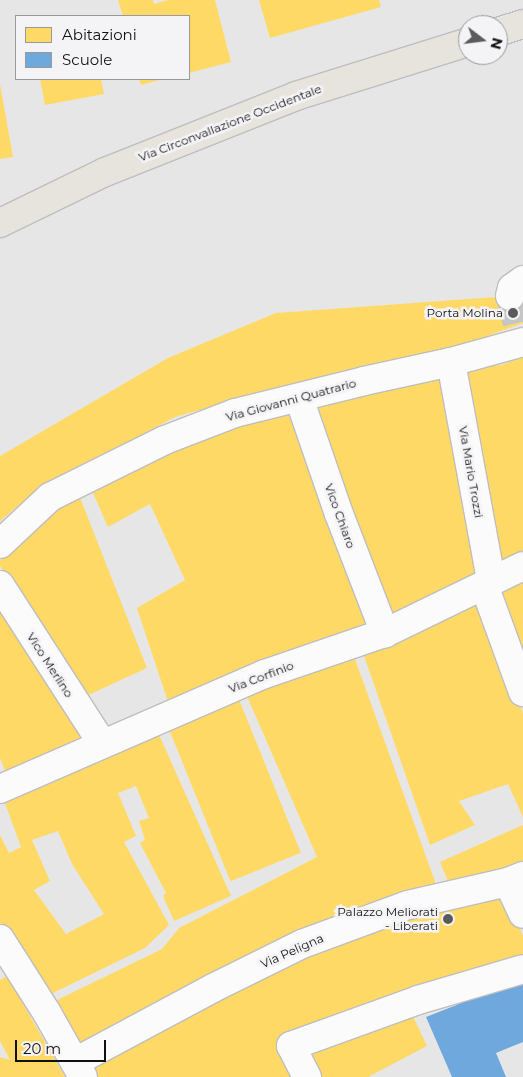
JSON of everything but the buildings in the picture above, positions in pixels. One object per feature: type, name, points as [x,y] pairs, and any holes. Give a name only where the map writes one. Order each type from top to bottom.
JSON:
[{"type":"main road","points":[[508,29],[523,24]]},
{"type":"main road","name":"Via Circonvallazione Occidentale","points":[[0,224],[105,172],[296,96],[458,45]]},
{"type":"street","name":"Via Giovanni Quatrario","points":[[0,544],[50,497],[165,440],[234,413],[364,381],[452,362],[521,337]]},
{"type":"street","name":"Via Mario Trozzi","points":[[452,362],[487,583],[523,692]]},
{"type":"street","name":"Vico Chiaro","points":[[298,398],[339,514],[385,633]]},
{"type":"street","name":"Via Corfinio","points":[[1,787],[265,674],[385,633],[523,566]]},
{"type":"street","name":"Vico Merlino","points":[[0,586],[102,744]]},
{"type":"street","points":[[515,879],[523,914]]},
{"type":"street","name":"Via Peligna","points":[[79,1070],[213,988],[302,944],[408,905],[515,879]]},
{"type":"street","points":[[0,939],[79,1070]]},
{"type":"street","points":[[307,1077],[291,1046],[418,1000],[523,969]]},
{"type":"tunnel","points":[[510,296],[517,325]]},
{"type":"place","name":"Porta Molina","points":[[513,313]]},
{"type":"place","name":"Palazzo Meliorati - Liberati","points":[[448,919]]}]
